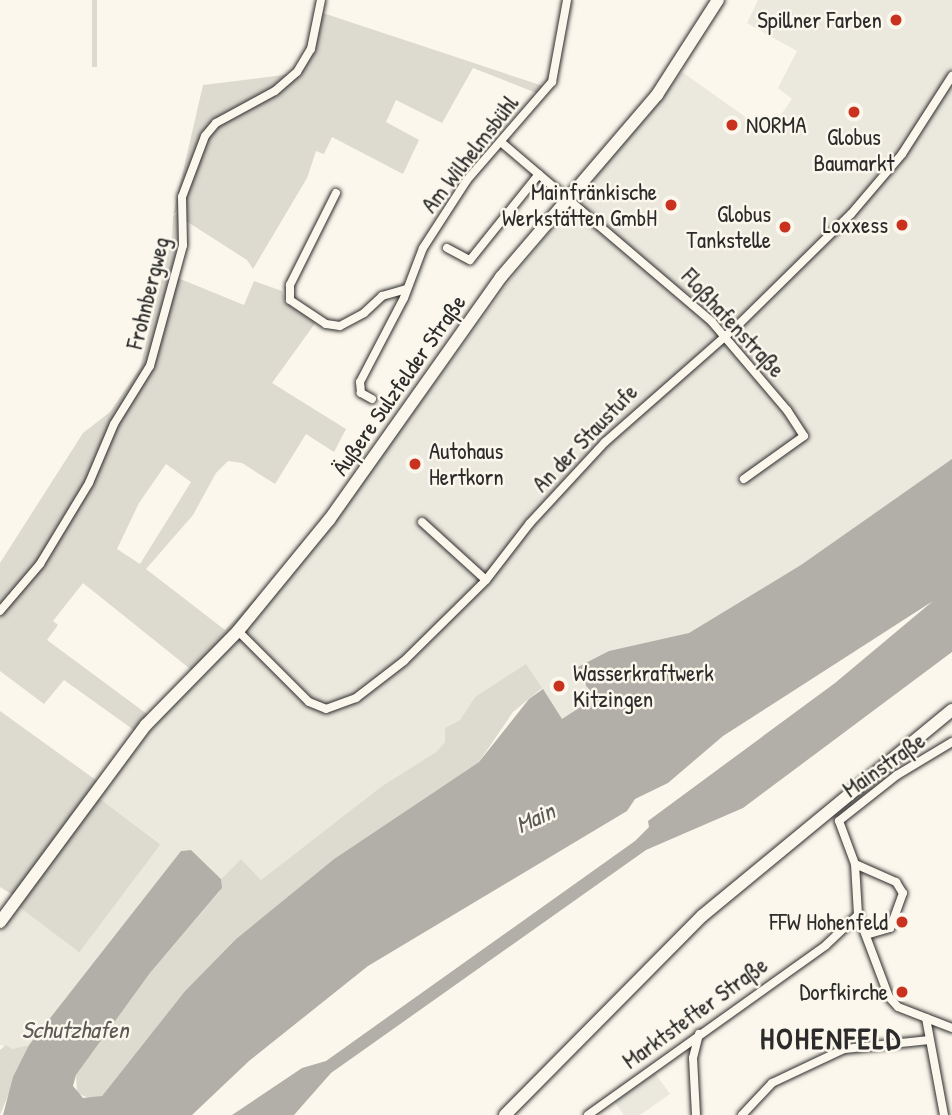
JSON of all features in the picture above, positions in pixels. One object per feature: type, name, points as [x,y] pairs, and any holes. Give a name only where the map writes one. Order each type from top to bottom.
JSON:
[{"type":"main road","name":"Äußere Sulzfelder Straße","points":[[0,922],[101,784],[162,707],[238,631],[329,520],[501,277],[657,95],[718,0]]},
{"type":"main road","points":[[505,1115],[702,916],[952,710]]},
{"type":"street","name":"Frohnbergweg","points":[[0,611],[40,564],[89,483],[114,424],[150,366],[182,249],[182,197],[202,141],[216,123],[275,91],[298,72],[311,49],[321,0]]},
{"type":"street","name":"Am Wilhelmsbühl","points":[[372,400],[362,393],[360,382],[407,289],[431,234],[467,180],[502,143],[552,82],[567,0]]},
{"type":"street","name":"An der Staustufe","points":[[238,631],[309,702],[332,709],[356,698],[404,661],[486,580],[530,523],[604,442],[723,335],[738,325],[877,187],[952,76]]},
{"type":"street","name":"Floßhafenstraße","points":[[502,143],[567,200],[671,284],[723,335],[804,436],[744,479]]},
{"type":"street","points":[[447,248],[470,260],[538,174]]},
{"type":"street","points":[[336,193],[290,285],[290,300],[333,327],[365,313],[393,290],[407,289]]},
{"type":"street","points":[[422,522],[486,580]]},
{"type":"street","name":"Mainstraße","points":[[855,864],[839,821],[897,775],[952,742]]},
{"type":"street","points":[[866,935],[890,928],[903,894],[896,882],[855,864],[858,915],[889,997],[898,1007],[952,1028]]},
{"type":"street","name":"Marktstefter Straße","points":[[588,1115],[826,945],[858,915]]},
{"type":"street","points":[[926,1018],[944,1115]]},
{"type":"street","points":[[696,1115],[693,1058],[699,1034]]},
{"type":"street","points":[[742,1115],[772,1083],[844,1049],[928,1040]]},
{"type":"shaded area","points":[[92,0],[97,0],[97,67],[92,67]]},
{"type":"shaded area","points":[[758,0],[952,0],[952,464],[810,562],[559,722],[526,665],[475,697],[460,720],[445,728],[445,742],[436,752],[382,786],[261,880],[241,859],[221,879],[191,850],[181,851],[29,1045],[12,1049],[0,1045],[0,926],[16,905],[131,877],[161,844],[95,795],[359,486],[515,274],[682,72],[768,133],[792,99],[778,88],[797,51],[747,23]]},
{"type":"shaded area","points":[[320,12],[546,87],[539,94],[473,68],[442,123],[396,100],[386,122],[419,140],[403,174],[332,137],[324,154],[316,151],[307,178],[253,269],[247,260],[183,219],[183,197],[194,164],[182,195],[180,209],[173,215],[203,85],[291,74],[310,49],[291,77],[243,110],[284,86],[308,58]]},
{"type":"shaded area","points":[[181,210],[183,238],[173,276],[244,305],[254,281],[282,291],[285,302],[316,322],[272,383],[346,429],[334,452],[306,434],[275,484],[242,463],[228,461],[216,473],[193,515],[146,569],[225,630],[256,597],[262,600],[194,672],[83,583],[53,621],[58,625],[47,640],[151,717],[138,733],[64,680],[44,704],[0,671],[0,563],[83,433],[110,412],[140,368],[172,237],[173,216]],"holes":[[[166,464],[191,482],[140,564],[117,549],[139,503]]]},
{"type":"shaded area","points":[[526,664],[542,688],[513,712],[479,762],[334,859],[236,939],[185,991],[102,1096],[93,1100],[77,1093],[76,1075],[150,973],[220,891],[221,879],[241,859],[261,880],[382,786],[436,752],[445,742],[445,728],[460,720],[475,697]]},
{"type":"shaded area","points":[[0,711],[100,783],[16,897],[0,887]]},
{"type":"shaded area","points":[[95,795],[160,844],[79,952],[14,903]]},
{"type":"shaded area","points":[[6,1045],[12,1049],[29,1045],[0,1115],[0,1050]]},
{"type":"shaded area","points":[[655,1073],[670,1094],[640,1115],[624,1115],[615,1102]]},
{"type":"water","points":[[952,459],[952,652],[743,808],[646,850],[331,1073],[294,1115],[232,1115],[302,1068],[326,1061],[635,841],[649,827],[648,821],[835,683],[933,601],[723,736],[668,783],[635,799],[627,811],[368,966],[249,1061],[192,1115],[3,1115],[13,1077],[29,1045],[181,851],[191,850],[221,879],[222,888],[150,973],[76,1075],[73,1086],[83,1098],[102,1096],[185,991],[236,939],[334,859],[479,762],[529,699],[543,689],[562,719],[596,697],[572,670],[609,651],[689,633],[801,565]]},
{"type":"place","name":"Spillner Farben","points":[[896,20]]},
{"type":"place","name":"Globus Baumarkt","points":[[854,112]]},
{"type":"place","name":"NORMA","points":[[732,125]]},
{"type":"place","name":"Mainfränkische Werkstätten GmbH","points":[[671,205]]},
{"type":"place","name":"Loxxess","points":[[902,225]]},
{"type":"place","name":"Globus Tankstelle","points":[[785,227]]},
{"type":"place","name":"Autohaus Hertkorn","points":[[415,464]]},
{"type":"place","name":"Wasserkraftwerk Kitzingen","points":[[559,686]]},
{"type":"place","name":"FFW Hohenfeld","points":[[902,922]]},
{"type":"place","name":"Dorfkirche","points":[[902,992]]},
{"type":"district","name":"HOHENFELD","points":[[831,1038]]},
{"type":"water label","name":"Main","points":[[535,818]]},
{"type":"water label","name":"Schutzhafen","points":[[75,1030]]}]
